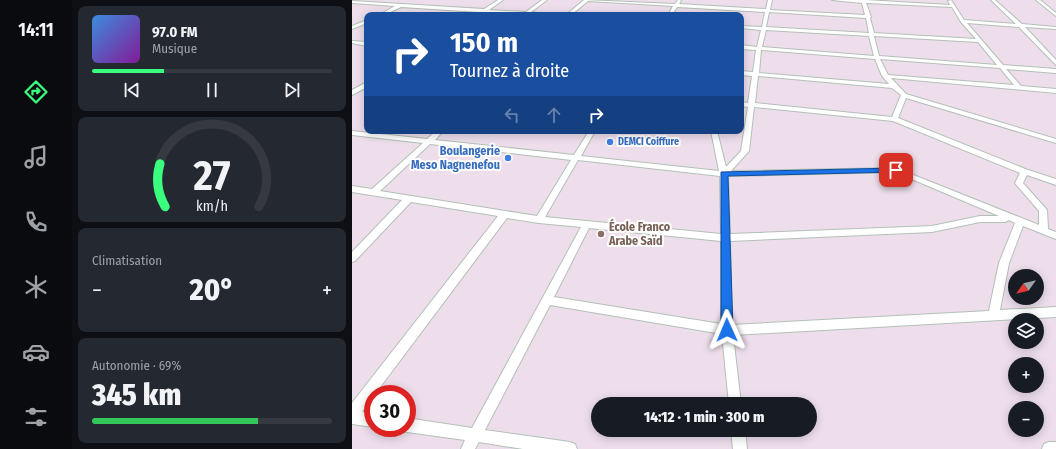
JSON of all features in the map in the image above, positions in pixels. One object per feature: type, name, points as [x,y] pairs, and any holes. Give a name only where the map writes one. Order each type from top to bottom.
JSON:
[{"type":"street","points":[[483,12],[502,0]]},
{"type":"street","points":[[529,12],[545,0]]},
{"type":"street","points":[[572,12],[587,0],[869,17]]},
{"type":"street","points":[[672,12],[679,0]]},
{"type":"street","points":[[724,174],[745,151],[745,128],[751,105],[759,49],[770,0]]},
{"type":"street","points":[[834,0],[954,6]]},
{"type":"street","points":[[949,0],[963,21],[1019,88]]},
{"type":"street","points":[[993,0],[1020,25],[1056,63]]},
{"type":"street","points":[[1038,0],[1056,15]]},
{"type":"street","points":[[864,1],[869,17],[871,36],[877,58],[885,76],[892,86],[904,95],[1056,141]]},
{"type":"street","points":[[352,2],[506,12]]},
{"type":"street","points":[[388,12],[403,5]]},
{"type":"street","points":[[1050,11],[1056,11]]},
{"type":"street","points":[[963,21],[1056,28]]},
{"type":"street","points":[[352,28],[364,23]]},
{"type":"street","points":[[744,28],[980,42]]},
{"type":"street","points":[[352,42],[364,44]]},
{"type":"street","points":[[744,48],[1056,71]]},
{"type":"street","points":[[744,73],[892,86]]},
{"type":"street","points":[[885,76],[1056,91]]},
{"type":"street","points":[[353,92],[364,86]]},
{"type":"street","points":[[353,92],[364,92]]},
{"type":"street","points":[[894,119],[904,95]]},
{"type":"street","points":[[744,104],[894,119],[1025,172],[1056,182]]},
{"type":"street","points":[[352,133],[724,174],[896,170],[1015,221],[1056,236]]},
{"type":"street","points":[[374,192],[437,134]]},
{"type":"street","points":[[539,220],[590,134]]},
{"type":"street","points":[[715,134],[724,174],[727,330],[734,397]]},
{"type":"street","points":[[1025,172],[1019,184],[1043,210],[1044,231]]},
{"type":"street","points":[[352,189],[539,220],[725,238],[932,229],[980,219],[1015,221]]},
{"type":"street","points":[[352,258],[409,198]]},
{"type":"street","points":[[364,418],[352,415],[505,214]]},
{"type":"street","points":[[994,315],[1004,263],[1015,221]]},
{"type":"street","points":[[468,449],[587,224]]},
{"type":"street","points":[[547,300],[727,330],[1056,312]]},
{"type":"street","points":[[416,426],[570,449]]},
{"type":"street","points":[[739,437],[740,449]]},
{"type":"street","points":[[1049,449],[1056,448]]},
{"type":"place","name":"DEMCI Coiffure","points":[[610,142]]},
{"type":"place","name":"Boulangerie Meso Nagnenefou","points":[[508,158]]},
{"type":"place","name":"École Franco Arabe Saïd","points":[[601,234]]},
{"type":"route","points":[[727,330],[724,174],[896,170]]}]
